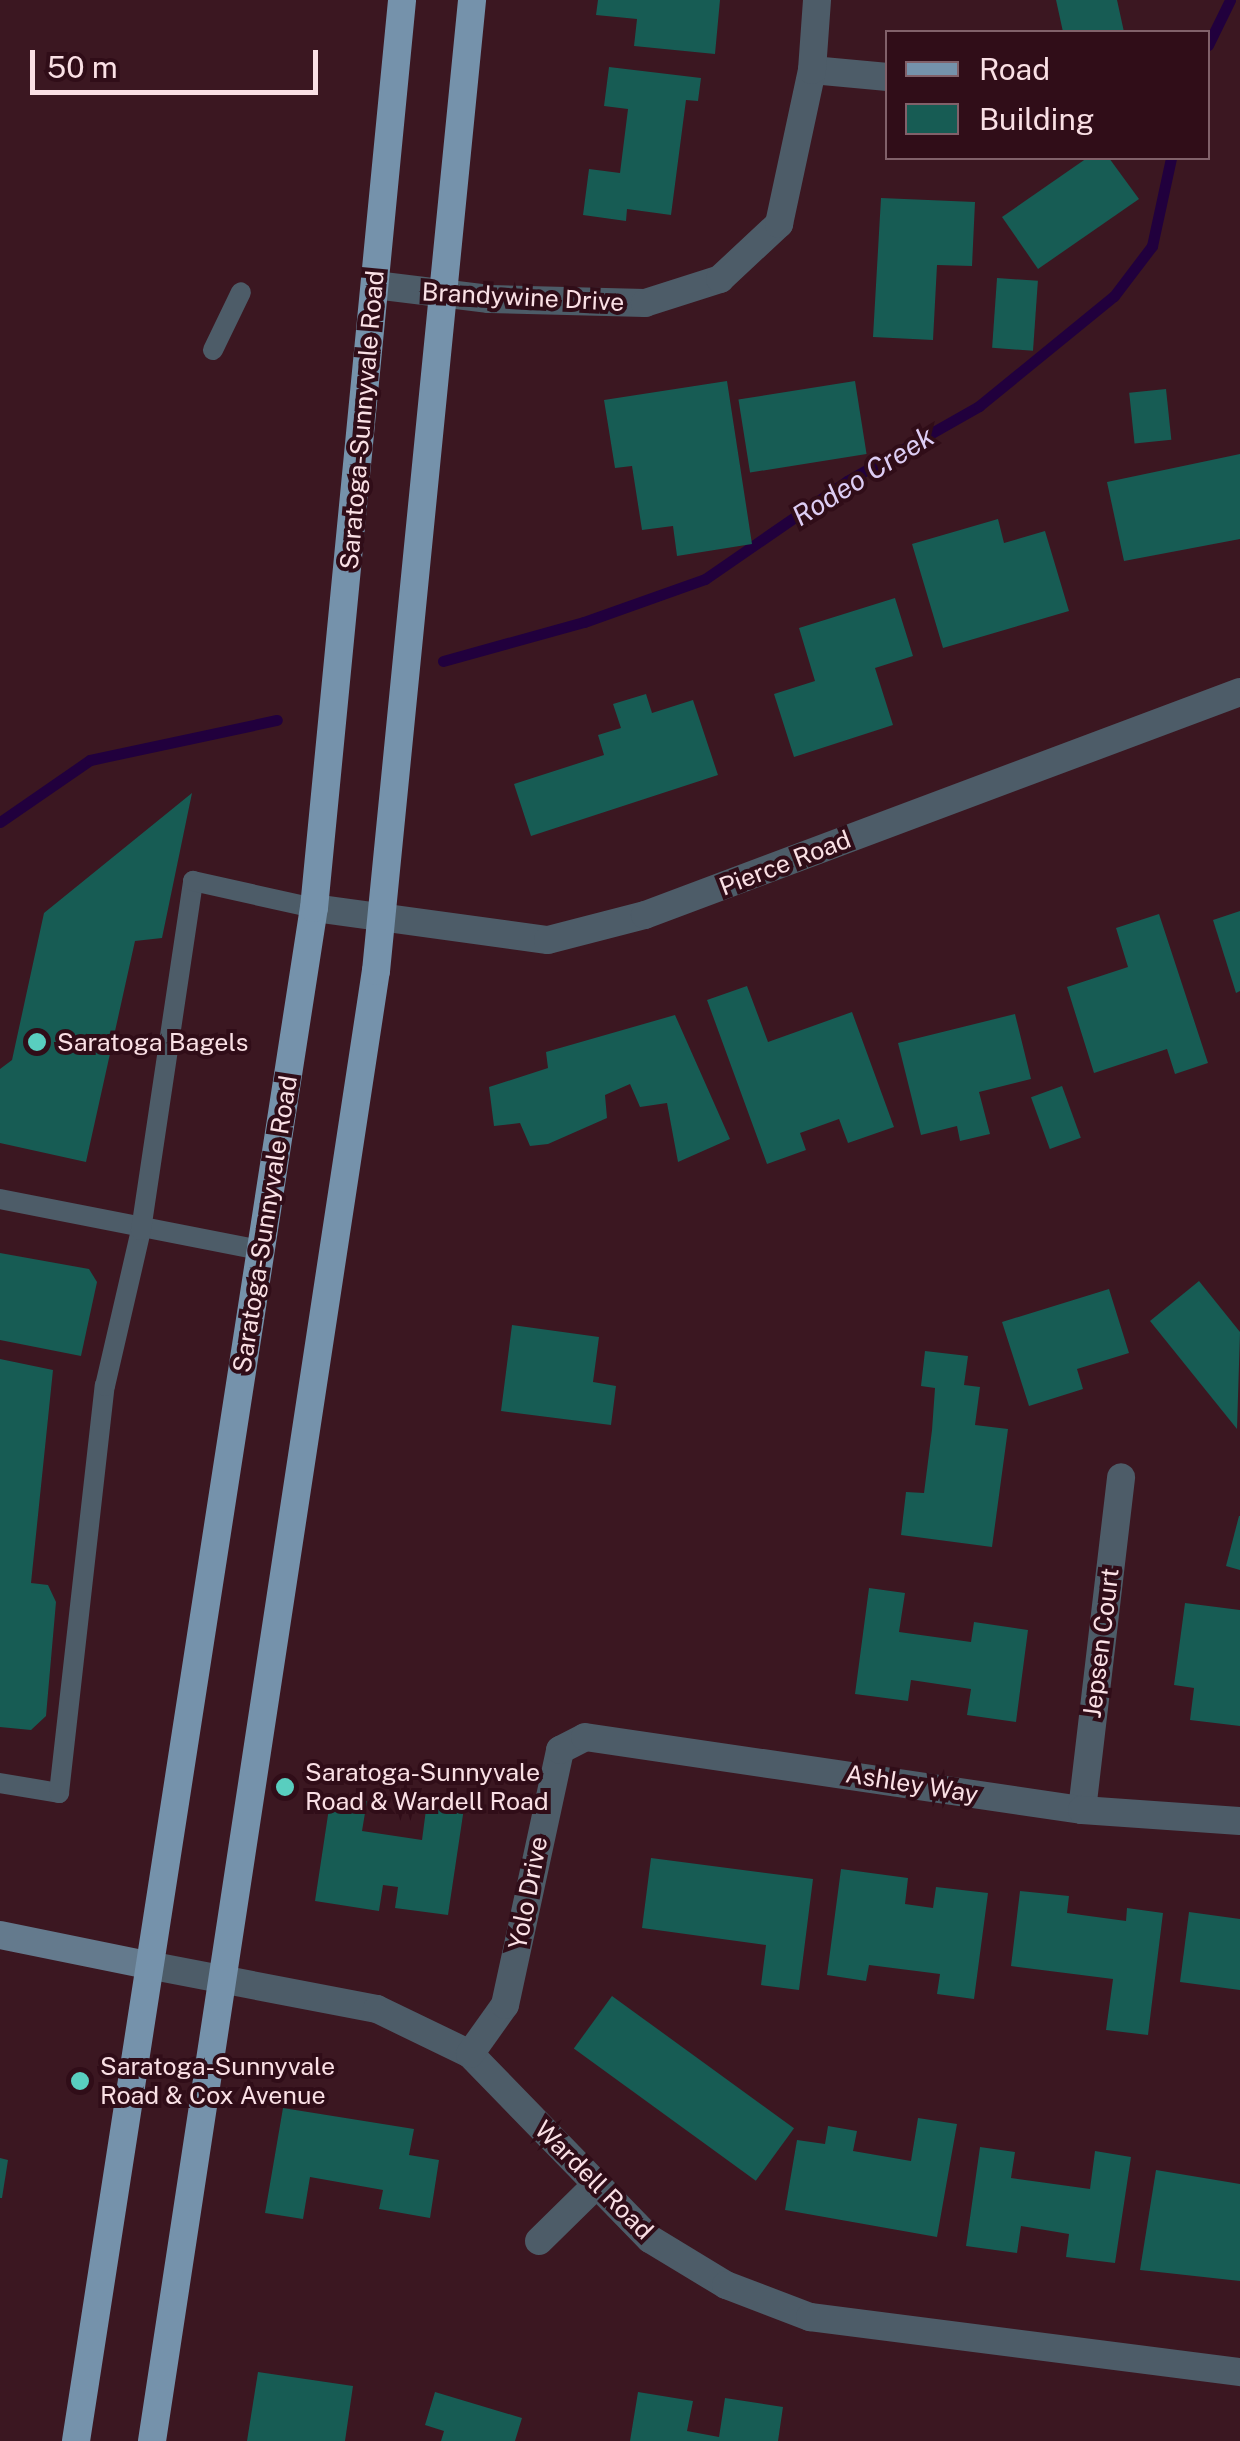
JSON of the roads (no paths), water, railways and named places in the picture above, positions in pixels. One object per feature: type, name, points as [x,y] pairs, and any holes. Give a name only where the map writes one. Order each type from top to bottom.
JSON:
[{"type":"main road","name":"Saratoga-Sunnyvale Road","points":[[76,2441],[314,908],[402,0]]},
{"type":"main road","points":[[152,2441],[383,918],[472,0]]},
{"type":"main road","points":[[0,1935],[148,1965]]},
{"type":"street","name":"Brandywine Drive","points":[[375,285],[444,295],[645,303],[720,279],[779,224],[812,70],[817,0]]},
{"type":"street","points":[[812,70],[885,77]]},
{"type":"street","name":"Pierce Road","points":[[314,908],[548,940],[645,915],[1240,692]]},
{"type":"street","name":"Jepsen Court","points":[[1082,1810],[1121,1477]]},
{"type":"street","name":"Ashley Way","points":[[585,1737],[1082,1810],[1240,1822]]},
{"type":"street","name":"Yolo Drive","points":[[470,2054],[505,2005],[560,1750],[585,1737]]},
{"type":"street","name":"Wardell Road","points":[[148,1965],[377,2008],[470,2054],[650,2239],[726,2285],[810,2317],[1240,2372]]},
{"type":"street","points":[[539,2241],[597,2184]]},
{"type":"lane","points":[[213,350],[241,292]]},
{"type":"lane","points":[[0,1783],[60,1792],[105,1386],[141,1230],[193,882],[314,908]]},
{"type":"lane","points":[[0,1199],[141,1230],[261,1250]]},
{"type":"waterway","name":"Rodeo Creek","points":[[1210,41],[1230,0]]},
{"type":"waterway","name":"Rodeo Creek","points":[[443,661],[584,622],[705,579],[847,481],[979,406],[1114,296],[1152,246],[1171,160]]},
{"type":"waterway","name":"Rodeo Creek","points":[[0,822],[90,760],[277,720]]},
{"type":"place","name":"Saratoga Bagels","points":[[37,1042]]},
{"type":"place","name":"Saratoga-Sunnyvale Road & Wardell Road","points":[[285,1787]]},
{"type":"place","name":"Saratoga-Sunnyvale Road & Cox Avenue","points":[[80,2081]]}]
